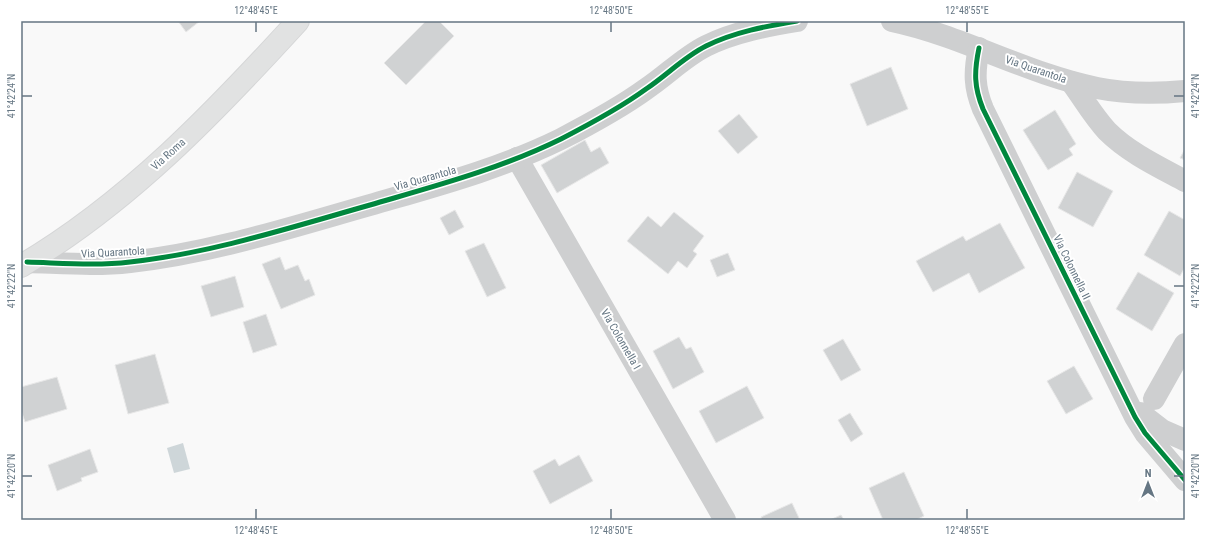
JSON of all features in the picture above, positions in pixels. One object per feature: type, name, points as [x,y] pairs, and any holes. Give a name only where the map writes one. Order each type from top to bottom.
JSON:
[{"type":"main road","name":"Via Roma","points":[[24,264],[66,238],[101,211],[170,153],[224,101],[298,21]]},
{"type":"street","name":"Via Quarantola","points":[[24,264],[119,263],[153,259],[205,249],[270,233],[441,184],[517,158],[559,140],[612,112],[646,90],[684,60],[707,46],[741,33],[797,21]]},
{"type":"street","name":"Via Quarantola","points":[[892,21],[923,29],[979,48],[1071,82],[1125,92],[1159,93],[1185,91]]},
{"type":"street","name":"Via Colonnella II","points":[[979,48],[975,78],[977,92],[983,109],[1134,417],[1145,433],[1185,480]]},
{"type":"street","points":[[1071,82],[1096,118],[1115,138],[1134,153],[1185,181]]},
{"type":"street","name":"Via Colonnella I","points":[[517,158],[725,520]]},
{"type":"street","points":[[1154,399],[1185,344]]},
{"type":"street","points":[[1127,402],[1155,426],[1168,434],[1185,440]]},
{"type":"shaded area","points":[[183,443],[190,469],[174,473],[167,448]]},
{"type":"building","points":[[178,21],[200,21],[186,32]]},
{"type":"building","points":[[426,21],[439,21],[454,36],[406,85],[384,63]]},
{"type":"building","points":[[891,67],[908,109],[867,126],[850,84]]},
{"type":"building","points":[[1055,110],[1076,144],[1069,149],[1073,155],[1048,170],[1023,130]]},
{"type":"building","points":[[739,114],[758,137],[738,154],[718,131]]},
{"type":"building","points":[[585,140],[591,152],[600,147],[609,163],[557,193],[541,165]]},
{"type":"building","points":[[1185,149],[1185,160],[1180,158]]},
{"type":"building","points":[[1077,172],[1113,191],[1093,227],[1058,208]]},
{"type":"building","points":[[455,210],[464,227],[449,235],[440,218]]},
{"type":"building","points":[[1169,211],[1185,220],[1185,267],[1180,276],[1144,255]]},
{"type":"building","points":[[674,212],[704,236],[693,251],[697,254],[687,268],[678,261],[668,274],[627,241],[648,216],[661,227]]},
{"type":"building","points":[[1000,223],[1025,268],[979,293],[969,273],[933,292],[916,261],[963,236],[966,241]]},
{"type":"building","points":[[484,243],[506,288],[487,297],[465,251]]},
{"type":"building","points":[[728,253],[735,270],[717,277],[710,260]]},
{"type":"building","points":[[280,257],[285,270],[298,265],[305,281],[309,279],[315,295],[281,309],[262,264]]},
{"type":"building","points":[[1138,272],[1174,293],[1152,331],[1116,309]]},
{"type":"building","points":[[235,276],[244,307],[211,317],[201,286]]},
{"type":"building","points":[[266,314],[277,345],[253,353],[243,322]]},
{"type":"building","points":[[679,337],[686,349],[691,347],[704,372],[673,389],[653,351]]},
{"type":"building","points":[[843,339],[861,370],[841,381],[823,350]]},
{"type":"building","points":[[155,354],[169,403],[128,414],[115,365]]},
{"type":"building","points":[[1074,366],[1093,399],[1066,414],[1047,381]]},
{"type":"building","points":[[57,377],[67,409],[25,422],[21,410],[21,387]]},
{"type":"building","points":[[747,386],[764,418],[716,443],[699,411]]},
{"type":"building","points":[[850,413],[863,434],[851,442],[838,420]]},
{"type":"building","points":[[90,449],[98,472],[81,478],[82,481],[57,491],[48,465]]},
{"type":"building","points":[[579,455],[593,481],[550,504],[533,471],[555,459],[559,466]]},
{"type":"building","points":[[904,472],[924,516],[916,520],[883,520],[869,488]]},
{"type":"building","points":[[792,503],[800,520],[762,520],[761,517]]},
{"type":"building","points":[[841,515],[844,520],[830,520]]},
{"type":"cycle path","points":[[27,262],[104,264],[161,258],[252,238],[443,184],[538,150],[605,116],[654,84],[690,55],[706,46],[739,33],[762,27],[797,21]]},
{"type":"cycle path","points":[[979,48],[976,65],[976,86],[983,109],[1135,417],[1145,433],[1185,480]]}]
